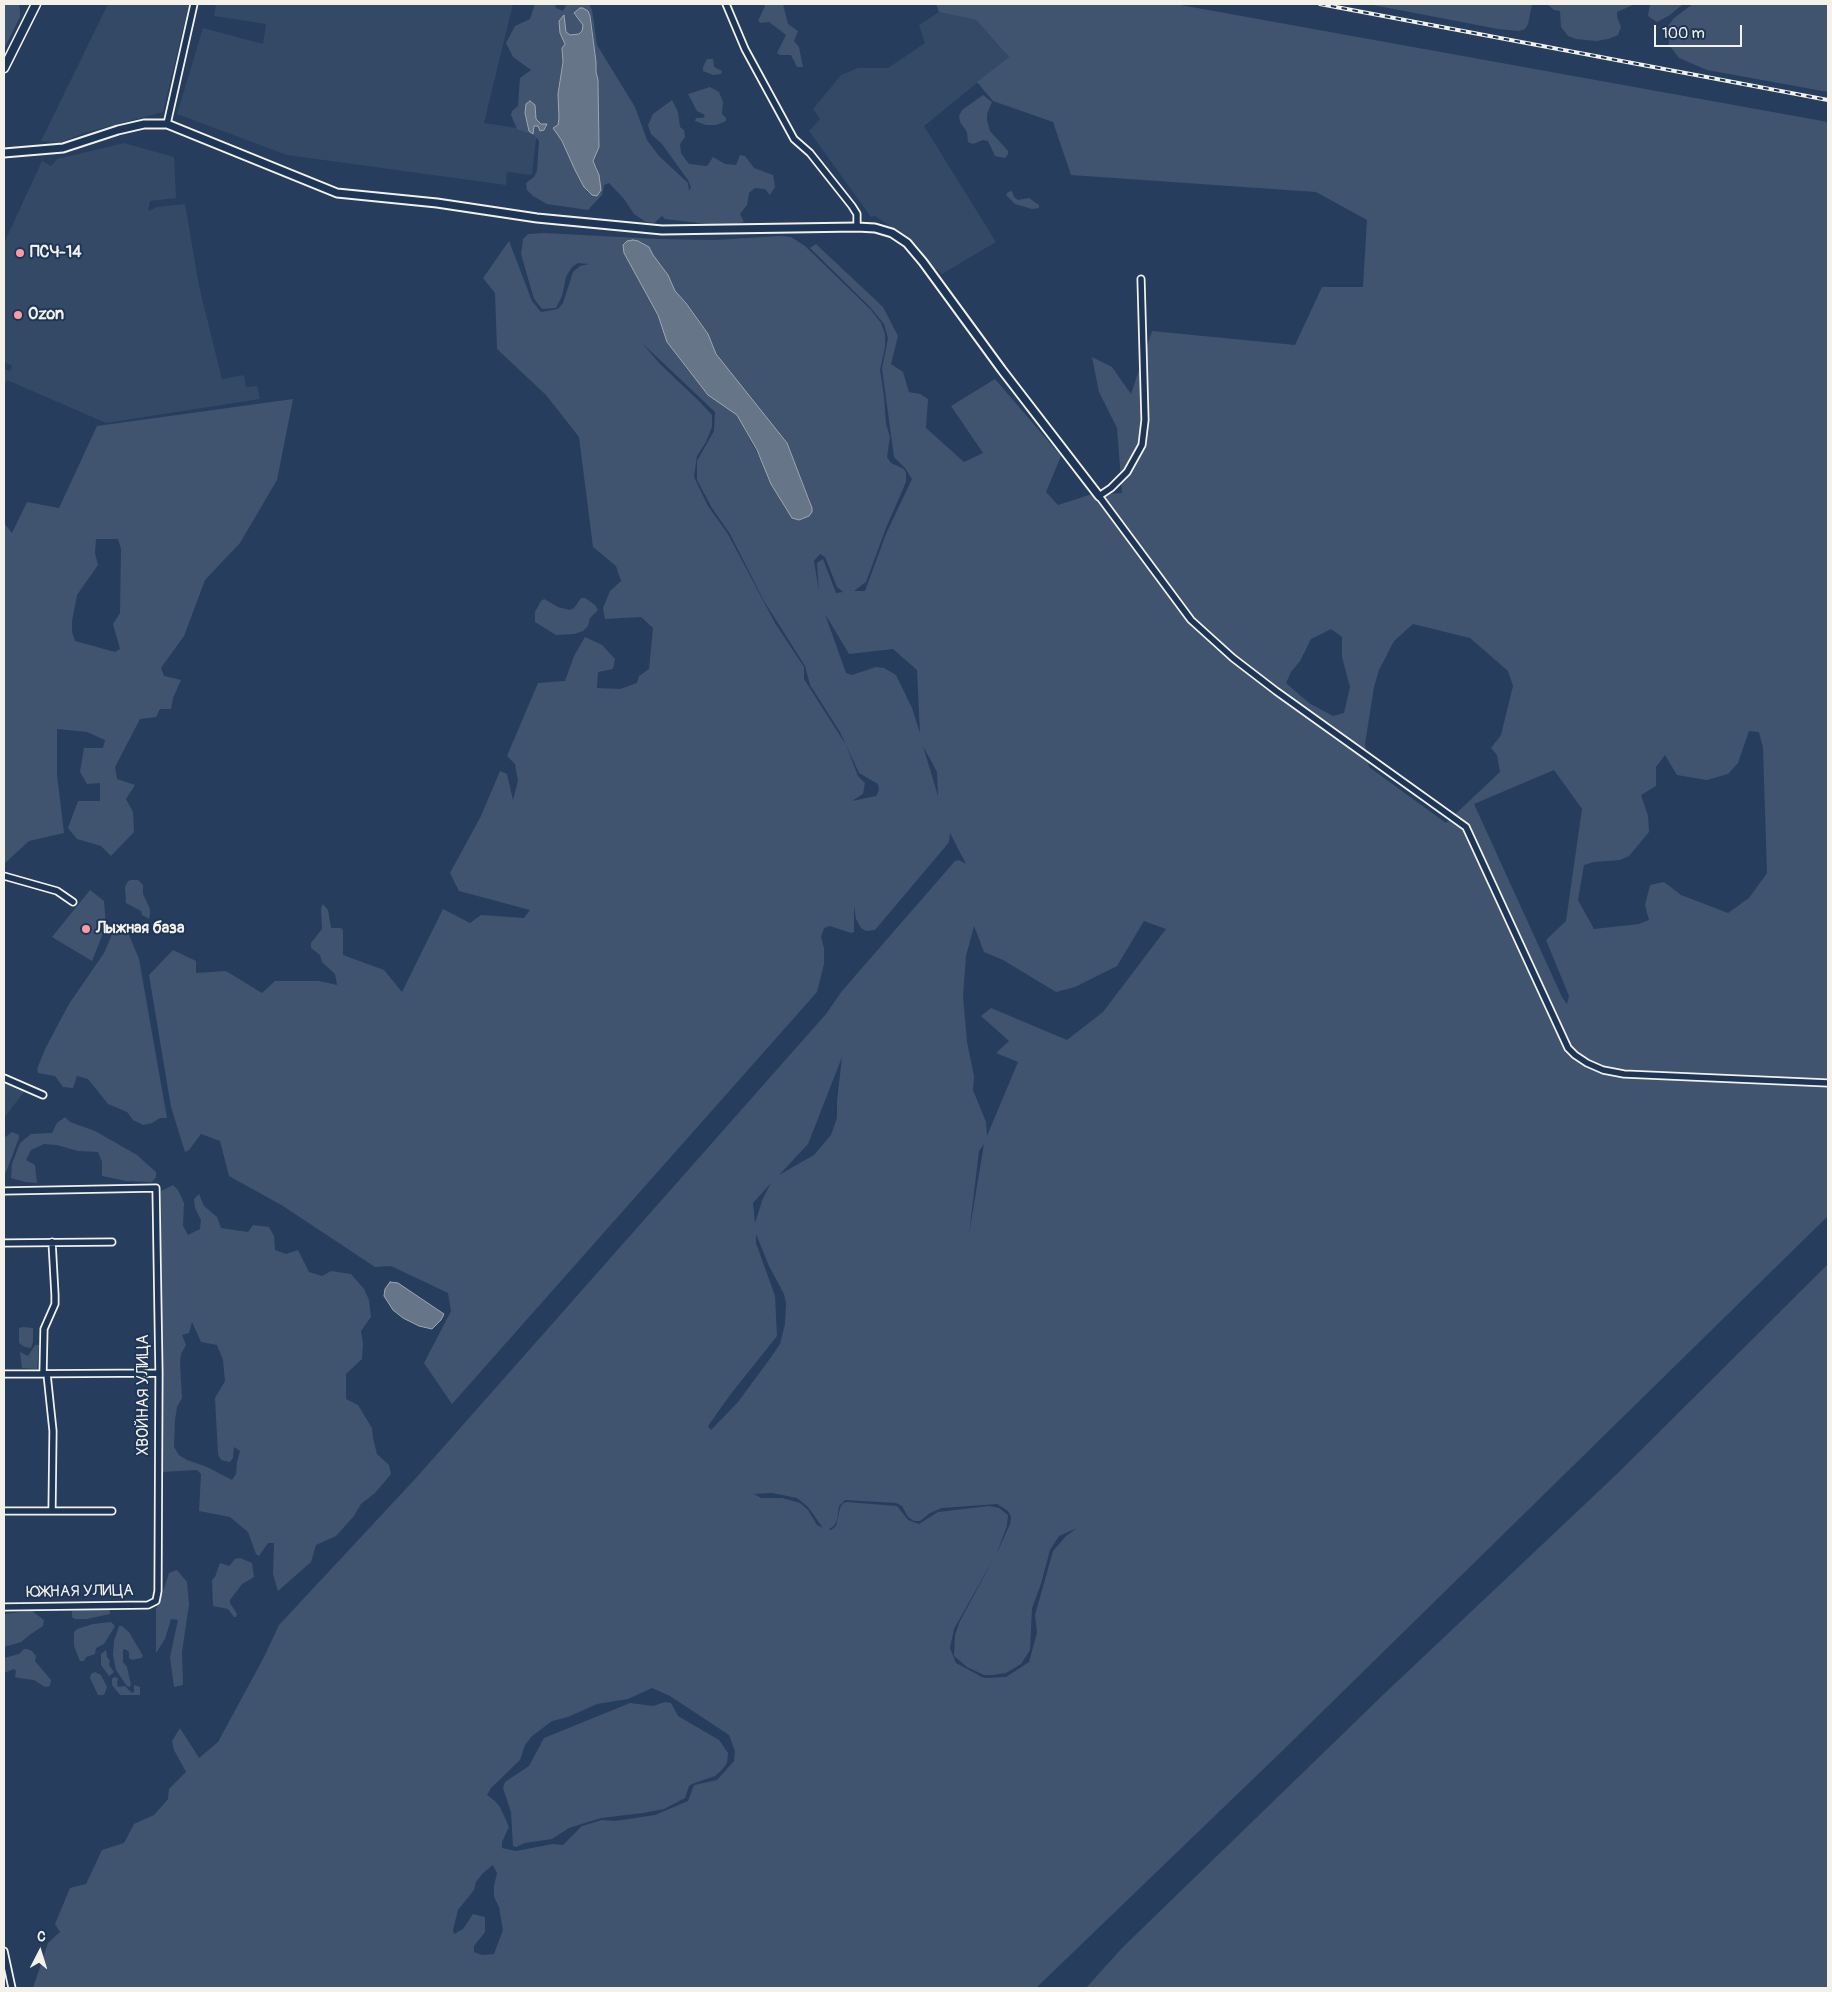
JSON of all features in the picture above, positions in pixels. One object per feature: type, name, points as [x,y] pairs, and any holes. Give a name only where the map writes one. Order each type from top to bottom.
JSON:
[{"type":"main road","points":[[4,68],[36,4]]},
{"type":"street","points":[[167,124],[194,4]]},
{"type":"street","points":[[726,4],[745,49],[794,139],[810,153],[852,206],[857,214],[857,227]]},
{"type":"street","points":[[4,153],[62,148],[118,130],[144,124],[167,124],[337,192],[438,203],[537,218],[662,230],[857,227],[874,228],[892,234],[907,243],[1099,496],[1174,600],[1191,620],[1214,642],[1276,690],[1466,827],[1568,1048],[1575,1056],[1603,1070],[1624,1074],[1828,1083]]},
{"type":"street","points":[[1099,496],[1127,472],[1142,445],[1145,420],[1141,280]]},
{"type":"street","points":[[4,876],[57,891],[73,902]]},
{"type":"street","points":[[4,1078],[43,1095]]},
{"type":"street","name":"ХВОЙНАЯ УЛИЦА","points":[[4,1191],[156,1188],[159,1373],[158,1591],[156,1601]]},
{"type":"street","points":[[4,1242],[112,1242]]},
{"type":"street","points":[[52,1242],[55,1295],[54,1304],[44,1330],[45,1374],[53,1431],[52,1511]]},
{"type":"street","points":[[4,1374],[159,1373]]},
{"type":"street","points":[[4,1511],[112,1511]]},
{"type":"street","name":"ЮЖНАЯ УЛИЦА","points":[[4,1607],[148,1605],[156,1601]]},
{"type":"street","points":[[4,1952],[12,1988]]},
{"type":"shaded area","points":[[4,4],[19,4],[20,17],[4,49]]},
{"type":"shaded area","points":[[108,4],[189,4],[163,112],[84,133],[59,143],[41,141]]},
{"type":"shaded area","points":[[216,4],[513,4],[484,123],[537,131],[532,175],[507,172],[506,185],[287,155],[177,114],[203,28],[263,44],[266,24],[214,16]]},
{"type":"shaded area","points":[[535,4],[555,4],[556,8],[563,11],[567,4],[589,4],[592,10],[597,45],[635,107],[647,140],[659,156],[688,183],[689,191],[691,187],[688,180],[662,144],[651,134],[648,125],[653,114],[672,100],[678,112],[680,127],[684,130],[685,137],[680,144],[681,153],[689,164],[707,166],[713,157],[725,164],[736,165],[740,155],[745,156],[754,168],[773,175],[775,187],[770,195],[765,189],[755,188],[749,193],[747,205],[740,214],[744,222],[724,226],[665,219],[662,216],[654,223],[646,222],[634,214],[624,199],[609,183],[604,185],[602,195],[588,210],[547,204],[533,196],[527,190],[526,183],[534,177],[537,171],[539,141],[534,135],[517,129],[511,115],[512,111],[518,106],[520,78],[531,70],[513,57],[506,43],[515,26],[530,19]],"holes":[[[577,12],[590,16],[598,80],[599,147],[593,158],[597,168],[588,193],[562,141],[553,128],[558,125],[559,118],[558,94],[563,62],[562,48],[565,42],[560,34],[564,15],[566,32],[570,35],[579,34],[582,31],[583,25],[574,15]],[[535,105],[535,119],[547,127],[540,131],[538,126],[534,126],[534,133],[529,131],[525,113]]]},
{"type":"shaded area","points":[[764,4],[783,4],[788,24],[798,31],[794,41],[799,47],[803,67],[797,67],[791,55],[780,55],[777,53],[786,35],[769,22],[761,23],[758,21],[765,6]]},
{"type":"shaded area","points":[[936,4],[1175,4],[1828,122],[1828,1216],[1277,1756],[1036,1988],[33,1988],[48,1943],[60,1932],[55,1924],[70,1888],[86,1884],[102,1850],[124,1843],[134,1824],[154,1815],[168,1799],[169,1789],[186,1772],[174,1750],[172,1741],[180,1728],[199,1758],[218,1742],[279,1625],[416,1478],[826,1014],[842,991],[955,861],[959,860],[966,864],[950,833],[949,842],[875,930],[866,931],[861,928],[856,919],[854,905],[854,932],[851,933],[830,926],[824,928],[821,937],[824,948],[824,964],[817,992],[452,1404],[424,1363],[451,1311],[448,1293],[391,1266],[375,1267],[283,1206],[229,1176],[220,1141],[201,1134],[189,1150],[185,1152],[171,1107],[149,975],[173,950],[196,961],[196,973],[226,971],[262,993],[275,981],[319,981],[337,985],[335,974],[322,962],[320,955],[311,948],[311,943],[322,929],[321,908],[323,904],[328,910],[331,928],[341,928],[343,930],[343,955],[384,970],[402,992],[443,909],[470,923],[481,915],[524,918],[530,910],[459,891],[450,873],[481,816],[500,771],[507,774],[513,800],[518,781],[515,764],[507,756],[538,683],[565,681],[574,656],[585,637],[602,645],[615,659],[613,669],[598,672],[597,688],[620,689],[637,683],[639,676],[649,669],[653,628],[641,617],[605,619],[603,608],[610,591],[621,581],[616,566],[593,547],[579,437],[546,395],[497,349],[495,293],[483,278],[509,241],[532,301],[541,312],[558,309],[563,303],[573,272],[580,266],[589,264],[578,263],[572,267],[566,277],[562,296],[556,308],[542,309],[534,299],[521,254],[523,239],[528,234],[544,233],[716,240],[791,237],[805,246],[871,310],[881,323],[885,334],[885,347],[880,370],[886,424],[890,437],[887,457],[891,463],[904,469],[906,482],[866,582],[854,591],[865,591],[886,534],[912,479],[905,468],[894,457],[882,369],[888,338],[884,324],[870,307],[810,248],[816,244],[883,307],[898,336],[891,364],[903,372],[909,392],[920,394],[928,399],[926,428],[964,462],[983,453],[951,406],[995,379],[1061,456],[1046,492],[1058,505],[1089,495],[1122,493],[1117,428],[1099,392],[1092,357],[1112,367],[1131,394],[1152,331],[1295,345],[1322,287],[1363,287],[1367,220],[1316,192],[1071,175],[1053,122],[993,101],[977,82],[1009,57],[976,20],[939,12]],"holes":[[[649,247],[668,275],[675,291],[687,303],[708,334],[716,354],[787,443],[810,501],[812,512],[764,466],[737,415],[720,403],[688,370],[667,342],[658,315],[623,249]],[[642,343],[715,412],[714,431],[697,461],[697,480],[712,508],[730,534],[764,601],[805,666],[810,685],[840,732],[859,773],[878,784],[879,790],[876,796],[852,801],[863,794],[865,783],[858,776],[846,745],[804,679],[804,667],[775,623],[728,534],[708,506],[694,477],[697,456],[706,442],[712,427],[712,415],[661,365]],[[820,554],[825,557],[837,587],[843,592],[836,593],[823,559],[817,563],[819,591],[814,561]],[[825,614],[849,654],[893,649],[917,670],[920,733],[912,708],[896,675],[884,668],[876,667],[852,675],[846,673]],[[1413,624],[1470,638],[1508,671],[1513,686],[1501,735],[1491,748],[1497,755],[1500,772],[1446,823],[1369,767],[1365,744],[1374,687],[1379,670],[1394,641]],[[1331,629],[1342,637],[1342,657],[1350,687],[1344,713],[1333,716],[1309,703],[1286,683],[1291,672],[1300,661],[1311,639]],[[1749,731],[1759,732],[1763,748],[1767,873],[1749,898],[1728,913],[1681,895],[1664,882],[1650,885],[1645,905],[1649,920],[1639,924],[1594,929],[1578,900],[1584,865],[1594,862],[1620,860],[1629,856],[1649,832],[1648,816],[1641,795],[1656,786],[1656,767],[1665,755],[1677,775],[1707,780],[1728,774],[1738,763]],[[923,746],[937,772],[938,796]],[[1554,770],[1582,809],[1566,921],[1546,940],[1569,996],[1567,1004],[1562,997],[1474,804]],[[1144,921],[1166,929],[1103,1012],[1067,1040],[991,1008],[981,1016],[1009,1041],[996,1053],[1018,1062],[987,1136],[986,1122],[973,1090],[974,1076],[967,1042],[963,996],[966,956],[974,926],[984,952],[1003,960],[1056,992],[1075,987],[1117,966]],[[842,1057],[837,1118],[831,1135],[814,1155],[779,1175],[808,1144]],[[984,1144],[969,1234],[979,1151]],[[771,1183],[763,1198],[755,1223],[753,1203]],[[756,1234],[769,1266],[784,1294],[786,1303],[785,1324],[780,1344],[769,1360],[738,1402],[711,1430],[708,1426],[777,1336],[775,1296],[756,1243]],[[772,1493],[797,1498],[808,1507],[823,1528],[817,1525],[808,1510],[800,1503],[782,1498],[761,1498],[754,1494]],[[845,1500],[896,1503],[902,1506],[908,1517],[914,1521],[920,1521],[930,1513],[942,1508],[997,1504],[1008,1511],[1011,1517],[1010,1524],[996,1555],[1007,1526],[1008,1515],[999,1508],[989,1506],[938,1512],[919,1524],[908,1520],[897,1506],[847,1502],[843,1503],[840,1508],[836,1526],[831,1530],[829,1529],[834,1526],[839,1506]],[[1077,1528],[1066,1536],[1053,1551],[1035,1615],[1037,1633],[1029,1662],[1006,1677],[984,1678],[956,1663],[950,1648],[954,1629],[995,1556],[960,1621],[955,1635],[954,1656],[967,1667],[984,1675],[1006,1673],[1021,1664],[1030,1650],[1032,1608],[1050,1550],[1059,1536]],[[652,1688],[670,1696],[729,1735],[735,1751],[734,1761],[717,1780],[694,1785],[688,1801],[655,1815],[615,1821],[602,1820],[582,1826],[563,1845],[553,1844],[516,1851],[502,1848],[502,1842],[509,1827],[500,1807],[487,1795],[491,1788],[520,1760],[525,1745],[532,1736],[552,1721],[568,1717],[597,1704],[628,1699]],[[493,1865],[497,1873],[494,1897],[499,1907],[503,1930],[494,1954],[482,1955],[474,1952],[474,1946],[485,1932],[485,1917],[473,1914],[463,1929],[454,1934],[453,1930],[458,1910],[474,1890],[476,1882]]]},
{"type":"shaded area","points":[[1368,4],[1532,5],[1528,24],[1525,29],[1519,31],[1498,29]]},
{"type":"shaded area","points":[[1547,4],[1635,4],[1617,12],[1621,27],[1618,35],[1596,41],[1576,39],[1568,36],[1561,27],[1560,11],[1554,10]]},
{"type":"shaded area","points":[[1650,4],[1683,4],[1670,15],[1657,22],[1648,16]]},
{"type":"shaded area","points":[[1693,4],[1828,4],[1828,92],[1707,70],[1679,58],[1669,45],[1668,26],[1674,18]]},
{"type":"shaded area","points":[[580,8],[588,11],[590,16],[598,80],[599,147],[593,161],[599,175],[601,190],[597,196],[592,195],[584,187],[562,141],[553,128],[558,125],[559,118],[558,94],[563,62],[562,48],[565,44],[560,33],[559,21],[564,15],[566,32],[570,35],[579,34],[582,31],[583,25],[574,13]]},
{"type":"shaded area","points":[[939,12],[976,20],[1009,57],[924,126],[996,242],[942,274],[937,269],[935,271],[916,244],[875,216],[871,217],[809,131],[820,119],[813,109],[841,75],[858,68],[888,68],[925,43],[919,25]]},
{"type":"shaded area","points":[[707,59],[713,59],[714,67],[722,71],[721,74],[713,75],[703,71]]},
{"type":"shaded area","points":[[710,87],[719,92],[723,102],[722,114],[726,118],[726,121],[716,125],[706,125],[695,121],[696,118],[703,118],[705,115],[697,111],[688,94]]},
{"type":"shaded area","points":[[983,95],[992,102],[987,114],[987,120],[990,131],[1008,151],[1005,158],[995,156],[988,141],[983,140],[973,144],[968,142],[967,132],[960,122],[959,116],[962,110]]},
{"type":"shaded area","points":[[530,101],[535,105],[536,119],[541,124],[547,124],[544,130],[540,131],[538,126],[534,126],[533,134],[529,131],[525,113],[526,104]]},
{"type":"shaded area","points":[[124,143],[174,157],[176,198],[150,201],[148,210],[157,207],[185,204],[199,286],[222,379],[244,375],[246,387],[257,386],[260,399],[106,423],[7,380],[4,386],[4,369],[10,371],[12,366],[4,362],[4,243],[42,161],[51,166],[57,159]]},
{"type":"shaded area","points":[[1012,191],[1014,197],[1018,200],[1029,198],[1039,205],[1039,208],[1032,209],[1015,204],[1006,195]]},
{"type":"shaded area","points":[[633,240],[649,247],[668,275],[675,291],[708,334],[716,354],[787,443],[812,508],[809,516],[799,520],[792,518],[771,484],[757,450],[737,415],[708,395],[667,342],[658,315],[624,253],[623,245],[627,241]]},
{"type":"shaded area","points":[[293,399],[277,480],[240,543],[205,580],[184,636],[161,668],[164,676],[181,680],[173,698],[171,709],[160,709],[156,717],[140,719],[115,767],[117,779],[135,785],[126,799],[133,812],[134,832],[111,856],[101,846],[77,839],[68,828],[78,801],[100,801],[100,783],[87,784],[80,772],[84,748],[103,748],[105,740],[87,732],[57,729],[57,775],[64,833],[29,841],[4,864],[4,523],[12,533],[27,502],[59,508],[97,426]],"holes":[[[96,539],[118,539],[121,549],[120,613],[113,624],[120,649],[115,652],[75,641],[72,632],[72,621],[77,595],[98,565],[95,553]]]},
{"type":"shaded area","points":[[581,598],[585,598],[595,605],[598,610],[590,618],[588,626],[583,631],[574,634],[556,635],[535,622],[535,612],[544,599],[558,607],[570,610],[574,608]]},
{"type":"shaded area","points":[[138,880],[143,885],[143,894],[150,909],[149,919],[142,915],[141,911],[126,903],[125,887],[128,881]]},
{"type":"shaded area","points":[[90,890],[104,901],[106,926],[92,961],[52,937]]},
{"type":"shaded area","points":[[121,928],[127,930],[139,959],[167,1118],[160,1118],[152,1123],[143,1125],[133,1120],[127,1112],[108,1104],[88,1079],[77,1076],[73,1088],[63,1087],[55,1076],[38,1073],[37,1069],[46,1047],[69,1004],[104,953],[113,932]]},
{"type":"shaded area","points":[[4,1083],[24,1092],[4,1118]]},
{"type":"shaded area","points":[[65,1117],[70,1122],[95,1131],[137,1155],[156,1172],[156,1177],[152,1182],[126,1181],[102,1176],[102,1162],[98,1152],[78,1151],[57,1145],[44,1144],[31,1150],[26,1160],[35,1165],[37,1183],[11,1178],[12,1164],[20,1143],[31,1134],[52,1133],[57,1123]]},
{"type":"shaded area","points":[[12,1132],[19,1135],[19,1138],[4,1173],[4,1138]]},
{"type":"shaded area","points":[[173,1185],[178,1190],[184,1203],[183,1226],[188,1235],[200,1229],[201,1220],[195,1208],[194,1199],[199,1194],[204,1206],[217,1217],[221,1228],[248,1232],[253,1225],[269,1227],[274,1236],[275,1250],[286,1254],[298,1250],[309,1272],[322,1276],[331,1271],[351,1274],[364,1289],[369,1300],[371,1317],[361,1331],[363,1344],[362,1359],[346,1374],[346,1399],[358,1405],[372,1428],[377,1454],[389,1465],[391,1474],[375,1493],[361,1504],[354,1516],[336,1536],[316,1545],[311,1562],[278,1591],[273,1574],[274,1543],[268,1543],[259,1556],[256,1554],[248,1532],[230,1517],[199,1511],[201,1474],[197,1470],[162,1472],[161,1191]],"holes":[[[192,1322],[201,1342],[217,1345],[223,1360],[225,1381],[215,1398],[218,1454],[221,1460],[230,1462],[233,1458],[234,1447],[240,1451],[236,1474],[232,1480],[207,1467],[187,1460],[179,1455],[174,1447],[177,1407],[182,1398],[180,1362],[181,1354],[186,1345],[182,1335],[189,1333]]]},
{"type":"shaded area","points":[[1828,1264],[1828,1988],[1086,1988],[1122,1948],[1384,1694],[1618,1473]]},
{"type":"shaded area","points":[[390,1282],[398,1283],[444,1314],[441,1320],[432,1329],[419,1326],[403,1318],[393,1310],[384,1296],[385,1289]]},
{"type":"shaded area","points":[[19,1328],[33,1328],[31,1348],[19,1343]]},
{"type":"shaded area","points":[[35,1345],[39,1345],[37,1369],[22,1368],[20,1352],[28,1356]]},
{"type":"shaded area","points":[[240,1558],[252,1563],[254,1577],[242,1584],[230,1600],[237,1614],[234,1617],[228,1609],[213,1606],[212,1580],[220,1563],[229,1566],[235,1559]]},
{"type":"shaded area","points":[[177,1570],[187,1582],[189,1604],[182,1652],[183,1685],[174,1687],[170,1657],[178,1620],[171,1619],[165,1639],[156,1653],[156,1609],[169,1573]]},
{"type":"shaded area","points":[[109,1607],[110,1614],[87,1619],[75,1619],[72,1617],[72,1611],[79,1609]]},
{"type":"shaded area","points":[[32,1611],[44,1620],[43,1626],[21,1642],[4,1647],[4,1614]]},
{"type":"shaded area","points":[[111,1622],[115,1626],[104,1644],[96,1648],[95,1654],[86,1657],[84,1661],[80,1661],[74,1646],[74,1632],[77,1629],[93,1624]]},
{"type":"shaded area","points":[[119,1626],[122,1626],[129,1632],[143,1656],[132,1660],[129,1658],[129,1652],[125,1649],[123,1650],[123,1662],[127,1667],[131,1685],[129,1687],[116,1670],[113,1655],[114,1641]]},
{"type":"shaded area","points":[[24,1649],[32,1651],[36,1656],[35,1661],[51,1680],[50,1686],[45,1687],[34,1680],[15,1677],[16,1671],[14,1669],[4,1673],[4,1658],[19,1654]]},
{"type":"shaded area","points":[[106,1650],[110,1661],[109,1665],[114,1672],[109,1676],[101,1665],[101,1654]]},
{"type":"shaded area","points":[[95,1672],[101,1675],[107,1687],[104,1695],[98,1695],[90,1678],[91,1674]]},
{"type":"shaded area","points":[[114,1677],[118,1678],[118,1687],[125,1686],[132,1693],[134,1692],[134,1685],[140,1687],[140,1695],[120,1695],[112,1685]]},
{"type":"shaded area","points":[[665,1702],[671,1703],[678,1716],[719,1740],[728,1753],[727,1763],[722,1770],[715,1776],[689,1786],[685,1798],[664,1809],[601,1818],[569,1828],[552,1839],[525,1843],[516,1847],[513,1846],[511,1812],[503,1788],[505,1782],[529,1766],[544,1738],[630,1703],[653,1706]]},
{"type":"railway","points":[[1320,4],[1828,100]]},
{"type":"place","name":"ПСЧ-14","points":[[20,253]]},
{"type":"place","name":"Ozon","points":[[18,315]]},
{"type":"place","name":"Лыжная база","points":[[86,929]]}]
